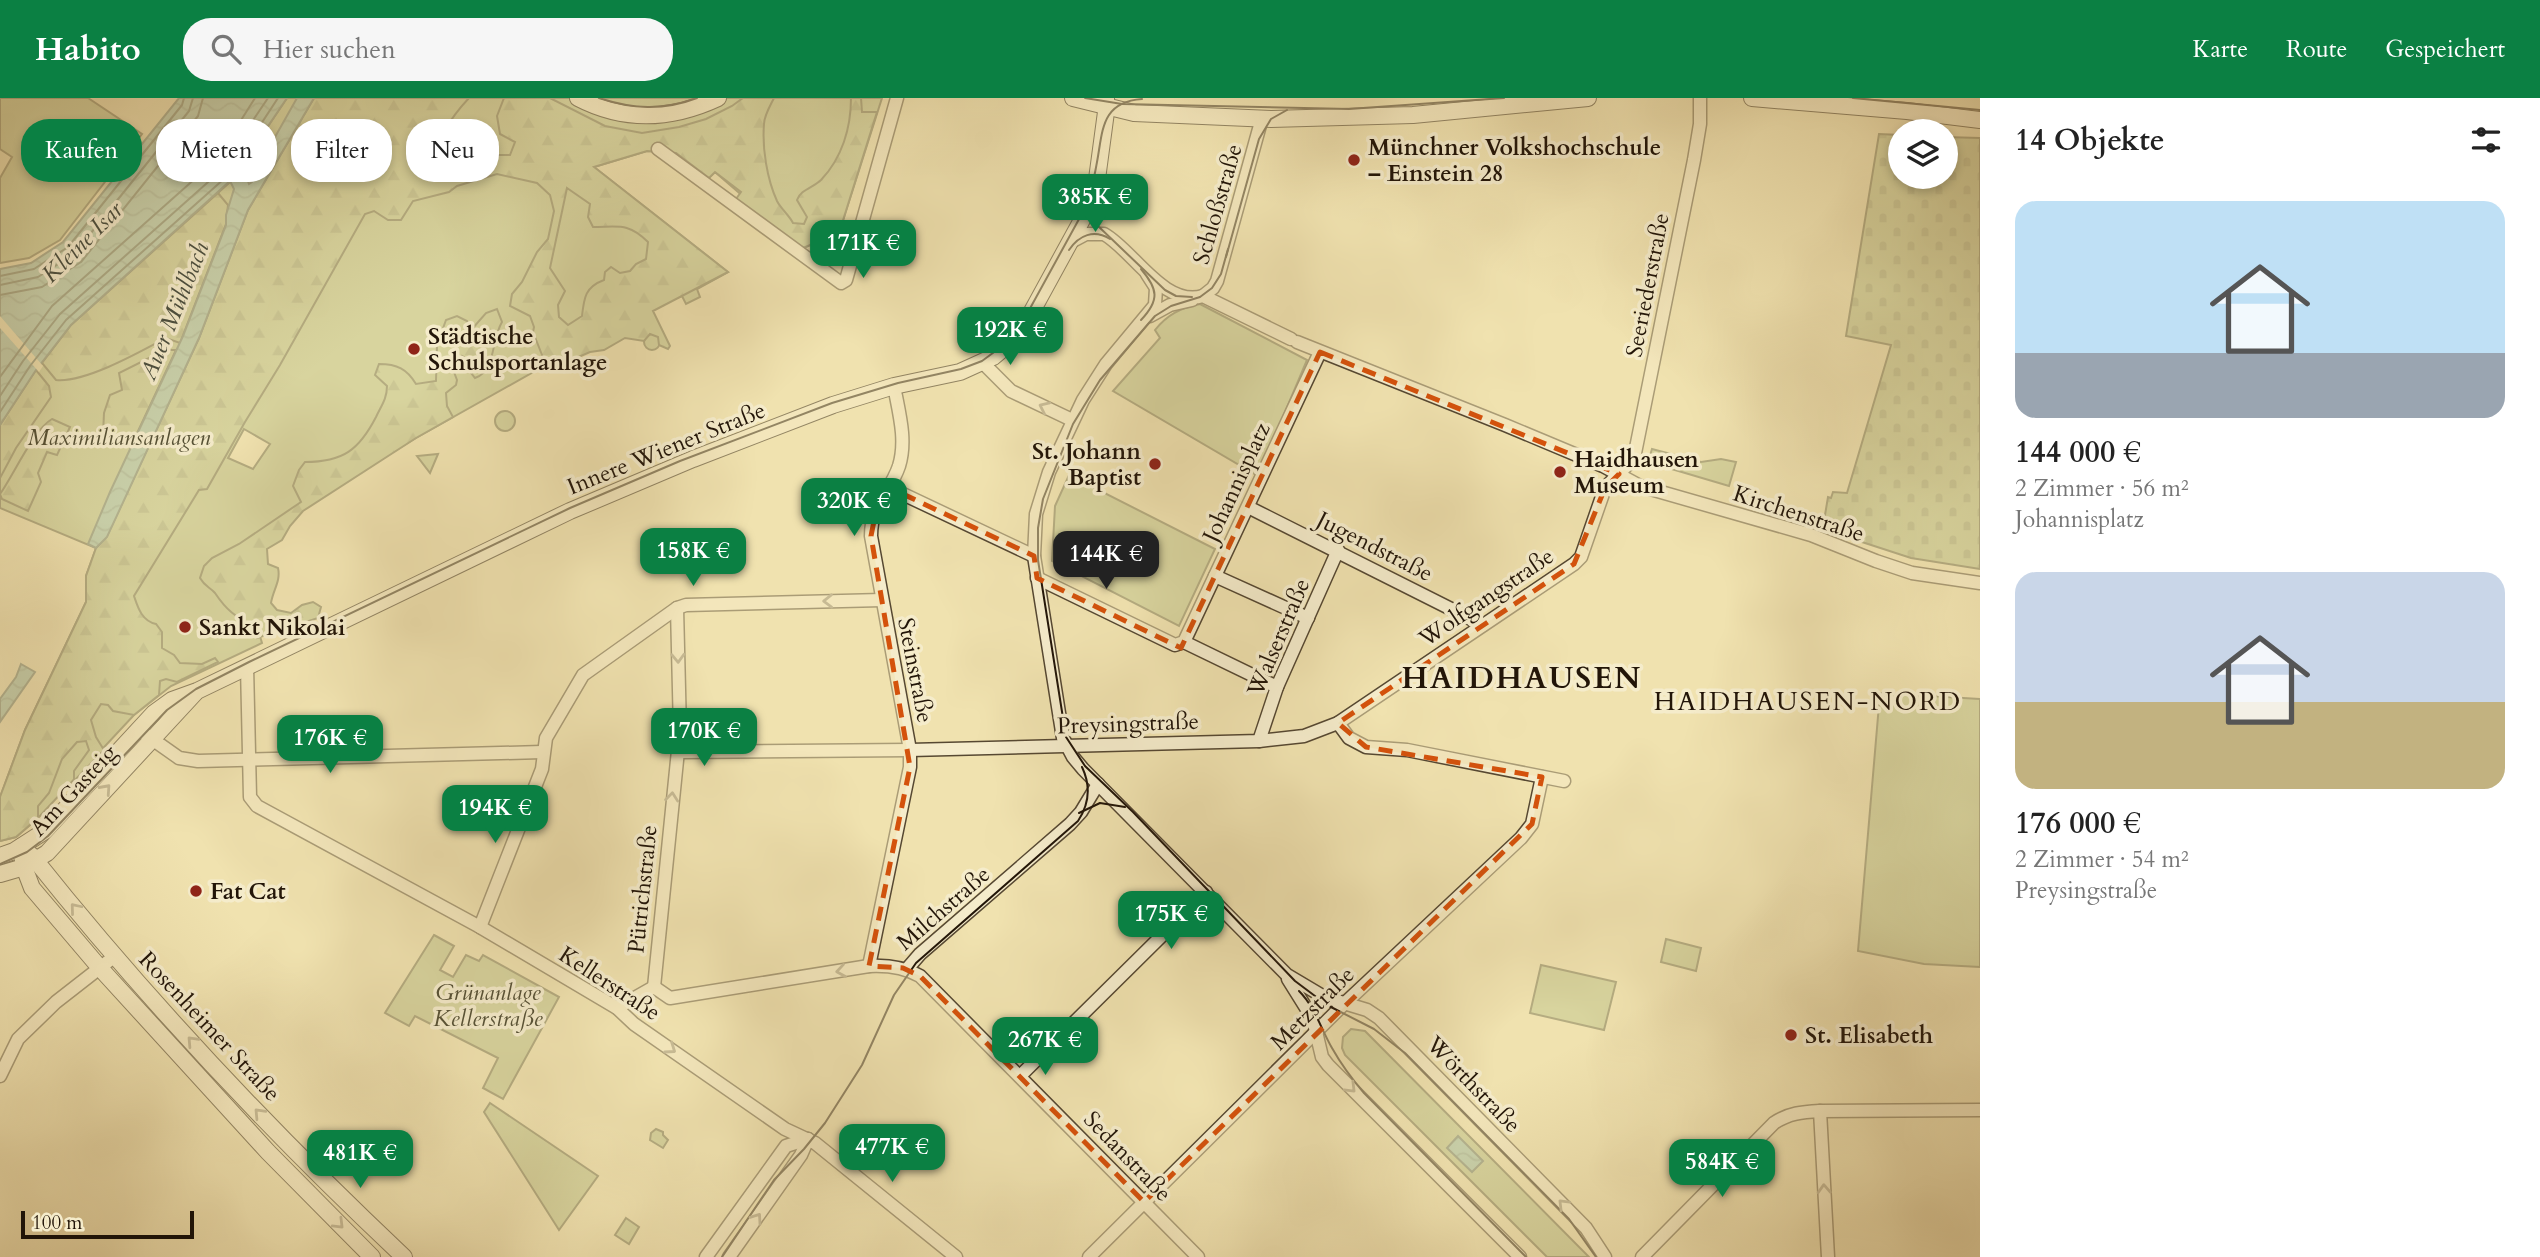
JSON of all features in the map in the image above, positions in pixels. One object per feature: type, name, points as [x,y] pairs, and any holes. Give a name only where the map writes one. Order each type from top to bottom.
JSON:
[{"type":"main road","points":[[578,98],[603,109],[645,116],[684,111],[718,98]]},
{"type":"main road","points":[[1073,98],[1106,102],[1134,113],[1262,118],[1413,115],[1588,98]]},
{"type":"main road","points":[[1752,98],[1980,120]]},
{"type":"main road","name":"Innere Wiener Straße","points":[[138,729],[172,700],[197,691],[628,485],[833,405],[894,386],[960,372],[983,363],[1003,349],[1024,324],[1091,203],[1097,178],[1106,102]]},
{"type":"main road","name":"Innere Wiener Straße","points":[[152,740],[197,691]]},
{"type":"main road","name":"Am Gasteig","points":[[22,847],[45,831],[138,729]]},
{"type":"main road","name":"Am Gasteig","points":[[30,864],[61,839],[152,740]]},
{"type":"main road","points":[[0,856],[22,847]]},
{"type":"main road","name":"Rosenheimer Straße","points":[[22,847],[30,864],[314,1171],[404,1257]]},
{"type":"main road","points":[[0,874],[30,864]]},
{"type":"main road","name":"Rosenheimer Straße","points":[[30,864],[32,888],[100,968],[268,1152],[372,1257]]},
{"type":"main road","points":[[0,882],[17,882],[32,888]]},
{"type":"street","points":[[658,149],[841,283],[846,280],[897,98]]},
{"type":"street","name":"Seeriederstraße","points":[[1619,474],[1634,458],[1694,160],[1700,124],[1700,98]]},
{"type":"street","name":"Schloßstraße","points":[[1202,296],[1213,288],[1217,281],[1262,118]]},
{"type":"street","name":"Kirchenstraße","points":[[1091,203],[1096,223],[1109,237],[1147,274],[1174,292],[1189,297],[1202,296],[1320,352],[1505,425],[1640,485],[1811,535],[1912,573],[1980,583]]},
{"type":"street","points":[[1069,244],[1089,233],[1100,233],[1109,237]]},
{"type":"street","points":[[1068,746],[1062,732],[1037,578],[1034,529],[1040,498],[1072,420],[1097,377],[1153,309],[1157,298],[1156,286],[1147,274]]},
{"type":"street","points":[[1142,323],[1167,306],[1202,296]]},
{"type":"street","name":"Johannisplatz","points":[[1184,642],[1320,352]]},
{"type":"street","points":[[983,363],[1011,391],[1072,420]]},
{"type":"street","name":"Steinstraße","points":[[869,966],[908,778],[910,750],[882,600],[871,523],[878,501],[898,469],[903,439],[894,386]]},
{"type":"street","name":"Wolfgangstraße","points":[[1338,723],[1578,561],[1605,488],[1619,474]]},
{"type":"street","points":[[888,487],[1034,556]]},
{"type":"street","name":"Jugendstraße","points":[[1248,507],[1483,625]]},
{"type":"street","name":"Walserstraße","points":[[1259,741],[1277,687],[1338,550]]},
{"type":"street","points":[[1215,576],[1308,618]]},
{"type":"street","points":[[1037,578],[1175,645],[1184,642],[1277,687]]},
{"type":"street","points":[[480,927],[542,769],[542,752],[546,738],[583,675],[677,608],[715,603],[882,600]]},
{"type":"street","name":"Pütrichstraße","points":[[617,1009],[653,987],[681,731],[677,608]]},
{"type":"street","name":"Kellerstraße","points":[[247,666],[250,797],[257,806],[480,927],[617,1009],[634,1024],[785,1129],[808,1139],[956,1257]]},
{"type":"street","points":[[1338,723],[1349,738],[1366,747],[1407,750],[1564,781]]},
{"type":"street","name":"Preysingstraße","points":[[678,752],[910,750],[1259,741],[1304,736],[1338,723]]},
{"type":"street","points":[[138,729],[179,758],[198,761],[542,752]]},
{"type":"street","name":"Wörthstraße","points":[[1068,746],[1078,763],[1286,975],[1313,1018],[1322,1057],[1328,1065],[1520,1257]]},
{"type":"street","name":"Metzstraße","points":[[1089,1257],[1343,1005],[1521,838],[1532,824],[1542,777]]},
{"type":"street","name":"Milchstraße","points":[[653,987],[670,998],[869,966],[907,969],[920,954],[1070,824],[1081,812],[1098,784]]},
{"type":"street","points":[[1020,1076],[1206,892]]},
{"type":"street","points":[[0,1076],[18,1039],[56,1002],[115,956]]},
{"type":"street","name":"Sedanstraße","points":[[907,969],[920,976],[1198,1257]]},
{"type":"street","name":"Wörthstraße","points":[[1286,975],[1310,990],[1343,1005],[1367,1010],[1379,1018],[1586,1228],[1605,1257]]},
{"type":"street","points":[[1642,1257],[1774,1123],[1796,1112],[1980,1110]]},
{"type":"street","points":[[1820,1111],[1828,1257]]},
{"type":"street","points":[[706,1257],[786,1146],[808,1139]]},
{"type":"street","points":[[729,1257],[801,1155],[808,1139]]},
{"type":"highlighted area","points":[[1320,352],[1619,474],[1605,488],[1574,564],[1338,723],[1366,747],[1542,777],[1532,824],[1144,1202],[920,976],[903,968],[869,966],[910,767],[871,536],[878,501],[888,487],[1034,556],[1037,578],[1181,648]]},
{"type":"green space","points":[[0,98],[88,98],[120,119],[21,119],[21,182],[105,182],[60,240],[29,258],[0,263],[0,178],[12,157],[0,149]]},
{"type":"green space","name":"Maximiliansanlagen","points":[[287,98],[882,98],[839,233],[803,248],[715,172],[709,178],[676,153],[647,151],[594,167],[728,272],[697,289],[700,297],[686,304],[682,296],[674,299],[546,365],[416,438],[300,509],[236,556],[262,643],[171,686],[134,715],[38,818],[16,837],[0,841],[0,797],[25,730],[86,602],[86,576],[96,548],[0,508],[0,425],[36,370],[71,325],[230,182],[277,182],[277,119],[273,119]],"holes":[[[244,429],[270,444],[253,469],[228,458]]]},
{"type":"green space","points":[[314,98],[469,98],[453,119],[406,119],[406,182],[470,182],[449,192],[413,201],[401,220],[388,220],[374,211],[365,214],[207,489],[199,490],[134,596],[144,617],[156,624],[162,632],[162,648],[174,655],[180,663],[202,664],[215,658],[218,662],[177,682],[166,679],[160,681],[159,695],[134,715],[113,711],[108,705],[101,704],[91,720],[96,737],[104,750],[74,781],[74,771],[89,750],[86,741],[77,742],[62,759],[49,793],[38,806],[38,818],[16,837],[0,841],[0,797],[25,730],[86,602],[86,576],[96,548],[107,536],[199,338],[248,210],[264,182],[277,182],[277,161],[291,137],[291,182],[392,182],[392,119],[302,119]]},
{"type":"green space","points":[[504,98],[550,98],[605,126],[642,133],[706,119],[743,98],[774,98],[764,124],[768,173],[773,192],[781,207],[793,223],[804,224],[807,217],[797,200],[821,180],[835,162],[847,131],[851,98],[861,98],[862,112],[877,112],[839,233],[803,248],[736,199],[741,192],[715,172],[709,178],[676,153],[647,151],[594,167],[728,272],[653,311],[670,346],[668,349],[659,345],[658,337],[650,334],[644,341],[625,338],[604,350],[590,352],[560,365],[546,365],[533,332],[530,316],[510,306],[512,294],[548,239],[554,211],[550,195],[537,183],[499,174],[499,155],[510,155],[515,142],[500,134],[497,116]],"holes":[[[567,188],[590,204],[588,217],[593,227],[628,228],[641,236],[648,242],[646,259],[630,271],[620,273],[611,267],[605,272],[604,280],[589,290],[582,316],[568,325],[559,317],[558,305],[565,291],[550,268]]]},
{"type":"green space","points":[[1879,134],[1888,134],[1888,189],[1958,189],[1958,137],[1980,138],[1980,569],[1911,558],[1862,542],[1824,521],[1828,497],[1831,498],[1833,492],[1847,493],[1891,345],[1846,336]]},
{"type":"green space","points":[[218,193],[228,205],[226,224],[180,343],[166,338],[97,372],[68,380],[56,380],[42,363],[71,325]]},
{"type":"green space","points":[[1200,304],[1307,360],[1258,476],[1113,391],[1160,338],[1155,330],[1164,320],[1174,313]]},
{"type":"green space","points":[[497,309],[502,322],[487,369],[475,378],[468,369],[470,361],[462,356],[454,372],[456,385],[446,393],[447,406],[453,417],[303,511],[282,540],[267,549],[268,564],[278,568],[279,573],[271,603],[277,610],[291,613],[302,605],[313,602],[321,607],[318,618],[257,638],[253,626],[232,612],[202,581],[200,578],[204,566],[212,558],[239,544],[301,502],[293,486],[305,462],[330,460],[340,456],[363,438],[386,395],[387,386],[375,375],[379,364],[401,368],[416,384],[436,381],[437,345],[446,320],[457,316],[467,321],[472,329],[486,313]]},
{"type":"green space","points":[[652,334],[658,336],[658,348],[652,350],[646,348],[644,342],[646,336]]},
{"type":"green space","points":[[165,350],[176,350],[132,444],[103,435],[104,413],[110,395],[122,390],[119,373]]},
{"type":"green space","points":[[36,370],[49,386],[51,397],[16,448],[0,478],[0,425]]},
{"type":"green space","points":[[505,411],[512,414],[515,421],[512,428],[505,431],[498,428],[495,421],[498,414]]},
{"type":"green space","points":[[52,419],[70,427],[57,455],[47,452],[38,473],[41,482],[28,511],[2,499],[0,494],[31,442]]},
{"type":"green space","points":[[1652,449],[1701,462],[1721,459],[1736,462],[1729,486],[1648,462]]},
{"type":"green space","points":[[438,454],[430,473],[417,456]]},
{"type":"green space","points":[[1069,475],[1215,549],[1179,626],[1052,561],[1055,506]]},
{"type":"green space","points":[[1880,693],[1980,699],[1980,967],[1924,964],[1858,951]]},
{"type":"green space","name":"Grünanlage Kellerstraße","points":[[434,935],[454,946],[440,970],[453,977],[466,955],[479,961],[483,955],[559,997],[503,1099],[483,1088],[498,1058],[415,1016],[409,1026],[385,1013]]},
{"type":"green space","points":[[1666,939],[1701,948],[1696,971],[1661,962]]},
{"type":"green space","points":[[1541,965],[1616,982],[1604,1030],[1530,1013]]},
{"type":"green space","points":[[1351,1029],[1365,1031],[1589,1257],[1547,1257],[1345,1055],[1342,1048],[1343,1037]]},
{"type":"green space","points":[[490,1103],[598,1176],[559,1230],[484,1112]]},
{"type":"green space","points":[[656,1129],[663,1132],[668,1140],[663,1148],[650,1140],[651,1133]]},
{"type":"green space","points":[[626,1218],[639,1227],[629,1244],[615,1235]]},
{"type":"water","points":[[179,98],[287,98],[273,119],[162,119]]},
{"type":"water","points":[[297,98],[314,98],[302,119],[291,119],[291,137],[277,161],[277,133]]},
{"type":"water","name":"Kleine Isar","points":[[156,127],[156,182],[229,182],[71,325],[36,370],[0,425],[0,269],[31,263],[63,242],[111,182],[142,182],[142,144]]},
{"type":"water","points":[[230,182],[264,182],[248,210],[199,338],[107,537],[96,548],[88,544],[183,336],[226,225],[226,215],[234,189]]},
{"type":"water","points":[[21,664],[35,672],[0,722],[0,699],[16,677]]},
{"type":"water","points":[[1458,1136],[1483,1161],[1472,1172],[1447,1148]]},
{"type":"pier","points":[[0,316],[43,366],[39,372],[0,328]]},
{"type":"tram line","points":[[599,98],[648,107],[672,105],[697,98]]},
{"type":"tram line","points":[[1085,98],[1122,104],[1349,109],[1504,98]]},
{"type":"tram line","points":[[1853,98],[1980,110]]},
{"type":"tram line","points":[[0,864],[27,852],[48,836],[167,710],[196,689],[570,508],[680,461],[832,403],[982,361],[1001,347],[1022,323],[1084,210],[1092,187],[1106,120],[1119,106],[1142,99]]},
{"type":"tram line","points":[[1226,257],[1259,139],[1271,119],[1287,110]]},
{"type":"tram line","points":[[1092,195],[1093,212],[1098,226],[1165,290],[1176,296],[1192,297]]},
{"type":"tram line","points":[[1069,250],[1087,235],[1098,234],[1110,239]]},
{"type":"tram line","points":[[1228,249],[1221,274],[1212,288],[1200,297],[1171,306],[1155,316],[1100,380],[1073,424],[1043,499],[1038,528],[1038,560],[1066,737],[1085,766],[1133,812],[1295,981],[1327,1005],[1374,1029],[1405,1053],[1569,1219],[1596,1257]]},
{"type":"tram line","points":[[1141,269],[1151,283],[1154,294],[1154,300],[1141,320]]},
{"type":"tram line","points":[[722,1257],[774,1180],[825,1123],[862,1065],[894,995],[916,963],[1078,821],[1088,794],[1082,767]]},
{"type":"tram line","points":[[1079,813],[1100,803],[1125,807]]},
{"type":"tram line","points":[[1299,991],[1314,1011],[1339,1060],[1364,1093],[1526,1257]]},
{"type":"place","name":"Münchner Volkshochschule – Einstein 28","points":[[1354,160]]},
{"type":"place","name":"Städtische Schulsportanlage","points":[[414,349]]},
{"type":"place","name":"St. Johann Baptist","points":[[1155,464]]},
{"type":"place","name":"Haidhausen Museum","points":[[1560,472]]},
{"type":"place","name":"Sankt Nikolai","points":[[185,627]]},
{"type":"place","name":"Fat Cat","points":[[196,891]]},
{"type":"place","name":"St. Elisabeth","points":[[1791,1035]]},
{"type":"district","name":"HAIDHAUSEN","points":[[1522,678]]},
{"type":"district","name":"HAIDHAUSEN-NORD","points":[[1808,701]]},
{"type":"water label","name":"Auer Mühlbach","points":[[174,311]]}]
